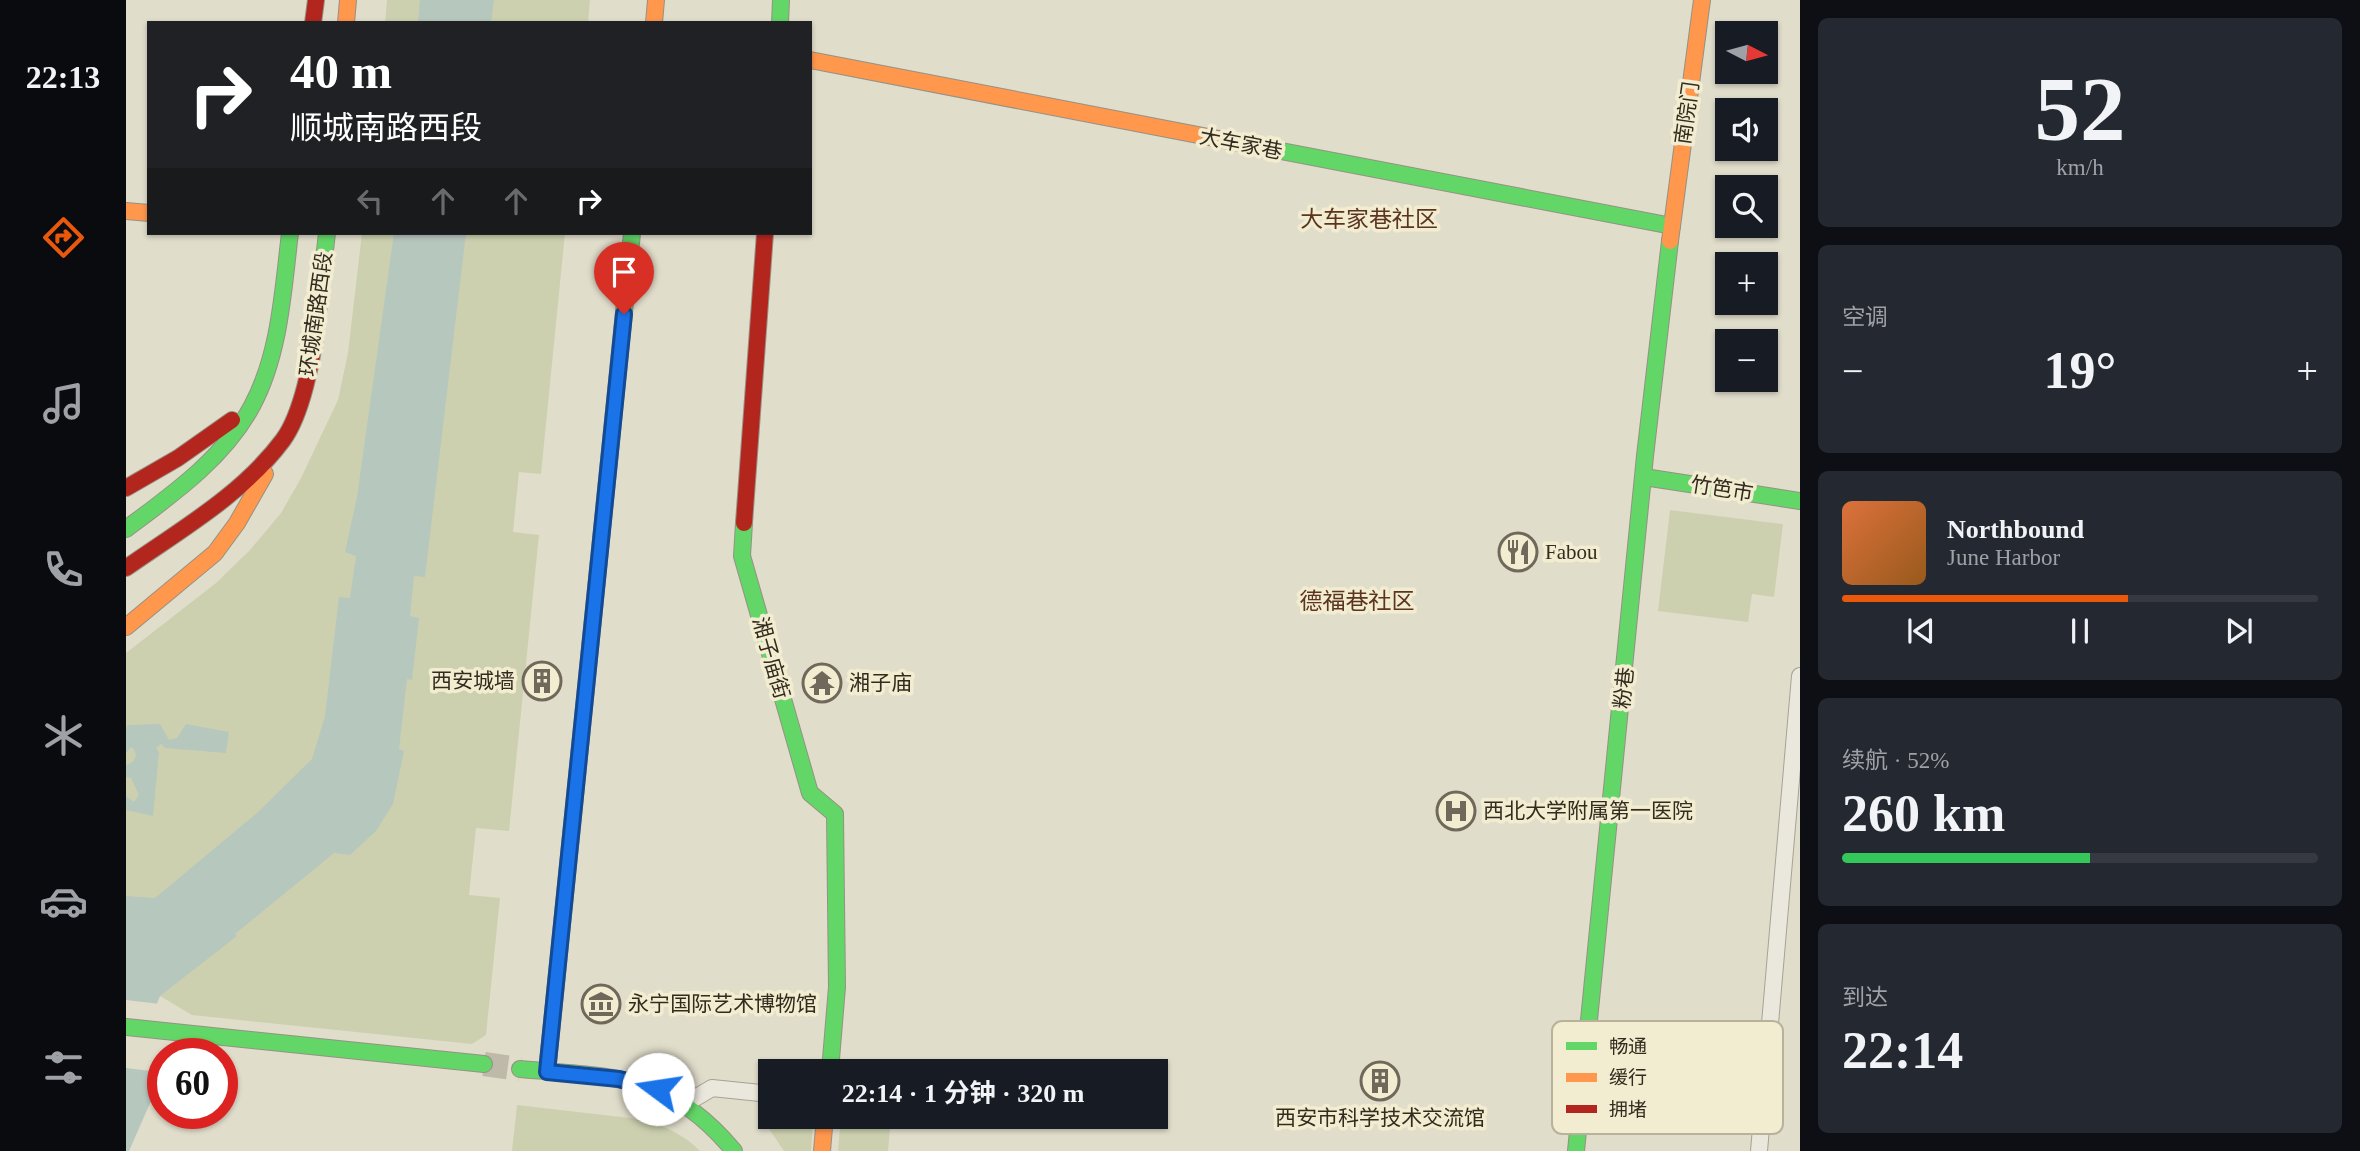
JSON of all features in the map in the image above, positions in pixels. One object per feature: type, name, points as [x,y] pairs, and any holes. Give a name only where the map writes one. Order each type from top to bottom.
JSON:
[{"type":"street","points":[[345,21],[348,0]]},
{"type":"street","points":[[654,21],[656,0]]},
{"type":"street","points":[[779,21],[781,0]]},
{"type":"street","name":"南院门","points":[[1672,226],[1702,0]]},
{"type":"street","name":"大车家巷","points":[[812,60],[1672,226]]},
{"type":"street","points":[[126,211],[147,213]]},
{"type":"street","name":"粉巷","points":[[1590,1021],[1672,226]]},
{"type":"street","name":"环城南路西段","points":[[126,529],[201,470],[226,442],[252,405],[275,334],[290,235]]},
{"type":"street","name":"环城南路西段","points":[[126,568],[240,487],[284,439],[303,396],[313,356],[327,235]]},
{"type":"street","points":[[547,1072],[632,235]]},
{"type":"street","name":"湘子庙街","points":[[765,235],[742,556],[810,793],[835,814],[836,987],[831,1059]]},
{"type":"street","points":[[126,488],[178,458],[252,405]]},
{"type":"street","points":[[126,627],[215,553],[237,523],[284,439]]},
{"type":"street","name":"竹笆市","points":[[1644,477],[1800,501]]},
{"type":"street","points":[[1770,1021],[1800,676]]},
{"type":"street","points":[[126,1027],[484,1064]]},
{"type":"street","points":[[520,1069],[619,1079],[658,1089],[685,1104],[720,1133],[734,1151]]},
{"type":"street","points":[[685,1104],[712,1088],[758,1093]]},
{"type":"street","points":[[822,1151],[824,1129]]},
{"type":"green space","points":[[387,0],[590,0],[588,21],[385,21]]},
{"type":"green space","points":[[362,235],[565,235],[541,474],[519,472],[513,532],[539,535],[509,831],[476,828],[469,895],[500,898],[486,1035],[472,1044],[192,1015],[160,996],[126,993],[126,653],[216,583],[250,550],[281,513],[338,400],[348,353]]},
{"type":"green space","points":[[1670,510],[1783,524],[1774,597],[1752,594],[1748,622],[1658,611]]},
{"type":"green space","points":[[517,1105],[647,1120],[675,1132],[700,1151],[512,1151]]},
{"type":"green space","points":[[769,1129],[813,1129],[811,1151],[784,1151]]},
{"type":"green space","points":[[840,1129],[890,1129],[888,1151],[838,1151]]},
{"type":"shaded area","points":[[420,0],[494,0],[491,21],[418,21]]},
{"type":"shaded area","points":[[394,235],[466,235],[425,577],[414,576],[410,616],[419,618],[412,680],[407,679],[399,749],[404,751],[393,804],[376,831],[350,855],[334,853],[235,934],[237,936],[160,996],[154,1011],[155,1038],[147,1038],[147,1110],[129,1151],[126,1151],[126,896],[155,898],[257,813],[312,759],[325,716],[339,597],[350,598],[356,556],[345,552],[357,497]]},
{"type":"shaded area","points":[[160,724],[169,740],[177,738],[186,724],[229,732],[226,753],[165,748],[161,744],[156,748],[159,752],[153,816],[126,810],[126,796],[134,802],[139,795],[131,778],[126,777],[126,765],[132,762],[136,755],[131,747],[126,753],[126,728],[128,725]]},
{"type":"pier","points":[[126,1000],[160,1004],[158,1038],[147,1038],[147,1071],[126,1068]]},
{"type":"tunnel","points":[[484,1064],[520,1069]]},
{"type":"traffic: fast","points":[[780,21],[781,0]]},
{"type":"traffic: fast","points":[[1229,141],[1672,226]]},
{"type":"traffic: fast","points":[[126,529],[212,459],[252,406],[269,365],[274,343],[290,235]]},
{"type":"traffic: fast","points":[[316,329],[327,235]]},
{"type":"traffic: fast","points":[[589,658],[632,235]]},
{"type":"traffic: fast","points":[[1589,1021],[1645,456],[1670,241]]},
{"type":"traffic: fast","points":[[1644,477],[1800,501]]},
{"type":"traffic: fast","points":[[744,523],[742,556],[810,793],[835,814],[837,987],[831,1059]]},
{"type":"traffic: fast","points":[[126,1027],[484,1064]]},
{"type":"traffic: fast","points":[[520,1069],[612,1078],[663,1093],[686,1106],[710,1125],[734,1151]]},
{"type":"traffic: fast","points":[[1576,1151],[1578,1134]]},
{"type":"traffic: slow","points":[[346,21],[348,0]]},
{"type":"traffic: slow","points":[[654,21],[656,0]]},
{"type":"traffic: slow","points":[[1670,241],[1702,0]]},
{"type":"traffic: slow","points":[[812,60],[1229,141]]},
{"type":"traffic: slow","points":[[126,211],[147,213]]},
{"type":"traffic: slow","points":[[126,627],[215,553],[237,523],[265,474]]},
{"type":"traffic: slow","points":[[547,1072],[589,658]]},
{"type":"traffic: slow","points":[[822,1151],[824,1129]]},
{"type":"traffic: jam","points":[[313,21],[316,0]]},
{"type":"traffic: jam","points":[[744,523],[765,235]]},
{"type":"traffic: jam","points":[[126,568],[230,495],[267,460],[283,440],[301,402],[316,329]]},
{"type":"traffic: jam","points":[[126,488],[178,458],[232,420]]},
{"type":"place","name":"Fabou","points":[[1518,552]]},
{"type":"place","name":"西安城墙","points":[[542,681]]},
{"type":"place","name":"湘子庙","points":[[822,683]]},
{"type":"place","name":"西北大学附属第一医院","points":[[1456,811]]},
{"type":"place","name":"永宁国际艺术博物馆","points":[[601,1004]]},
{"type":"place","name":"西安市科学技术交流馆","points":[[1380,1081]]},
{"type":"district","name":"大车家巷社区","points":[[1369,219]]},
{"type":"district","name":"德福巷社区","points":[[1357,601]]},
{"type":"route","points":[[624,314],[547,1072],[619,1079],[658,1089]]}]
